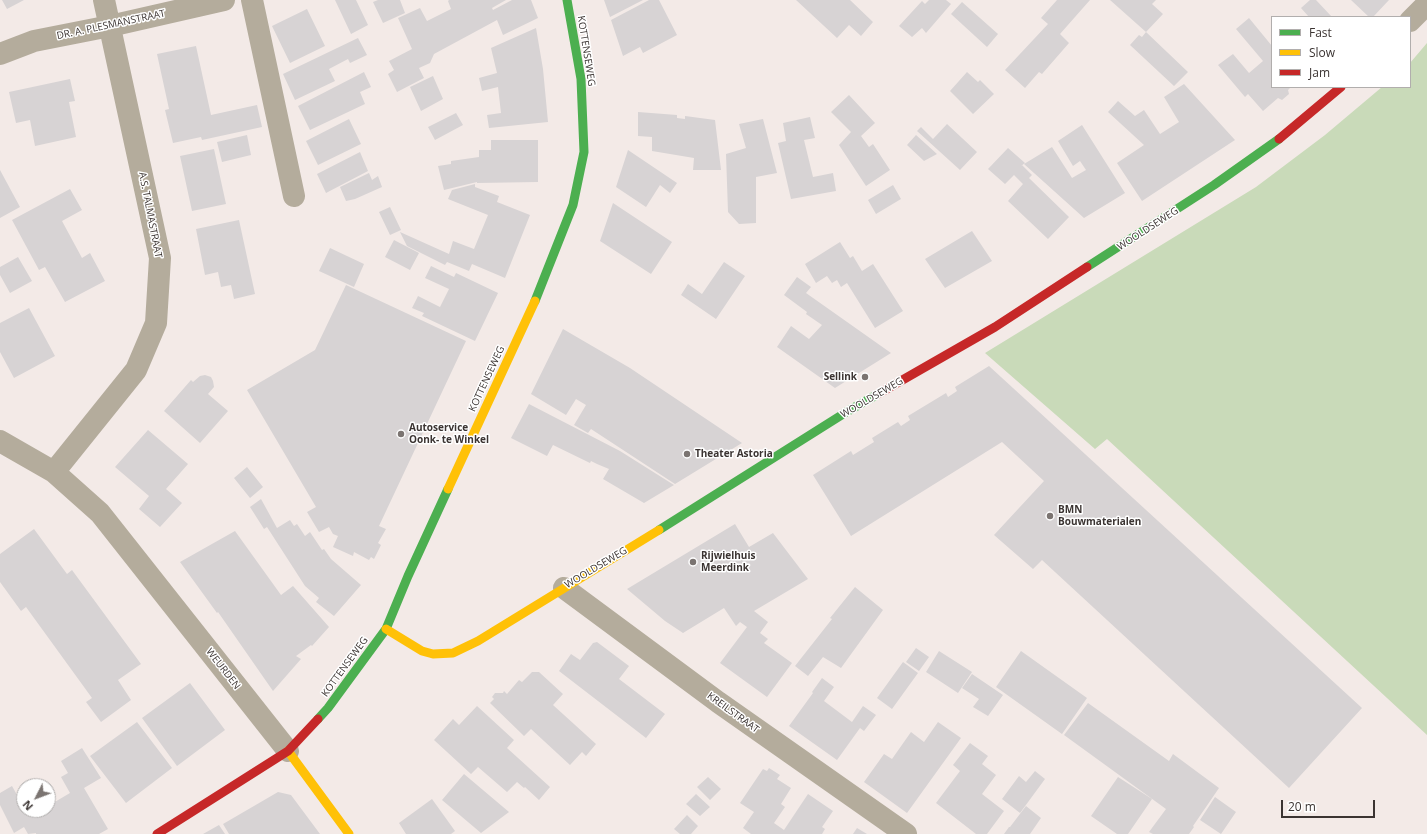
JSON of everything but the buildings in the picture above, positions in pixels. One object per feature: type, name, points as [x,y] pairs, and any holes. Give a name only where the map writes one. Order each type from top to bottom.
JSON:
[{"type":"street","name":"A.S. TALMASTRAAT","points":[[54,472],[136,370],[156,323],[160,258],[104,0]]},
{"type":"street","name":"DR. A. PLESMANSTRAAT","points":[[0,54],[34,41],[110,26],[224,0]]},
{"type":"street","points":[[252,0],[294,196]]},
{"type":"street","name":"KOTTENSEWEG","points":[[288,751],[328,708],[386,630],[412,569],[541,287],[573,205],[584,152],[581,79],[567,0]]},
{"type":"street","points":[[1411,20],[1427,4]]},
{"type":"street","name":"WOOLDSEWEG","points":[[386,630],[422,651],[433,654],[453,653],[478,641],[709,500],[848,410],[995,327],[1208,190],[1275,143],[1340,88]]},
{"type":"street","name":"WEURDEN","points":[[0,441],[54,472],[100,513],[288,751]]},
{"type":"street","name":"KREILSTRAAT","points":[[564,588],[718,702],[906,834]]},
{"type":"street","points":[[157,834],[288,751],[349,834]]},
{"type":"green space","points":[[1427,43],[1427,735],[1107,439],[1095,449],[985,353],[1256,187],[1325,135],[1381,88],[1411,88],[1411,62]]},
{"type":"traffic: fast","points":[[535,301],[573,205],[584,152],[581,79],[567,0]]},
{"type":"traffic: fast","points":[[1087,267],[1214,185],[1279,139]]},
{"type":"traffic: fast","points":[[659,530],[848,411],[878,394]]},
{"type":"traffic: fast","points":[[318,719],[328,708],[386,629],[408,576],[448,489]]},
{"type":"traffic: slow","points":[[448,489],[535,301]]},
{"type":"traffic: slow","points":[[386,629],[422,651],[433,654],[453,653],[478,641],[659,530]]},
{"type":"traffic: slow","points":[[288,751],[349,834]]},
{"type":"traffic: jam","points":[[1279,139],[1340,88]]},
{"type":"traffic: jam","points":[[878,394],[995,327],[1087,267]]},
{"type":"traffic: jam","points":[[157,834],[288,751],[318,719]]},
{"type":"place","name":"Sellink","points":[[865,377]]},
{"type":"place","name":"Autoservice Oonk- te Winkel","points":[[401,434]]},
{"type":"place","name":"Theater Astoria","points":[[687,454]]},
{"type":"place","name":"BMN Bouwmaterialen","points":[[1050,516]]},
{"type":"place","name":"Rijwielhuis Meerdink","points":[[693,562]]}]
